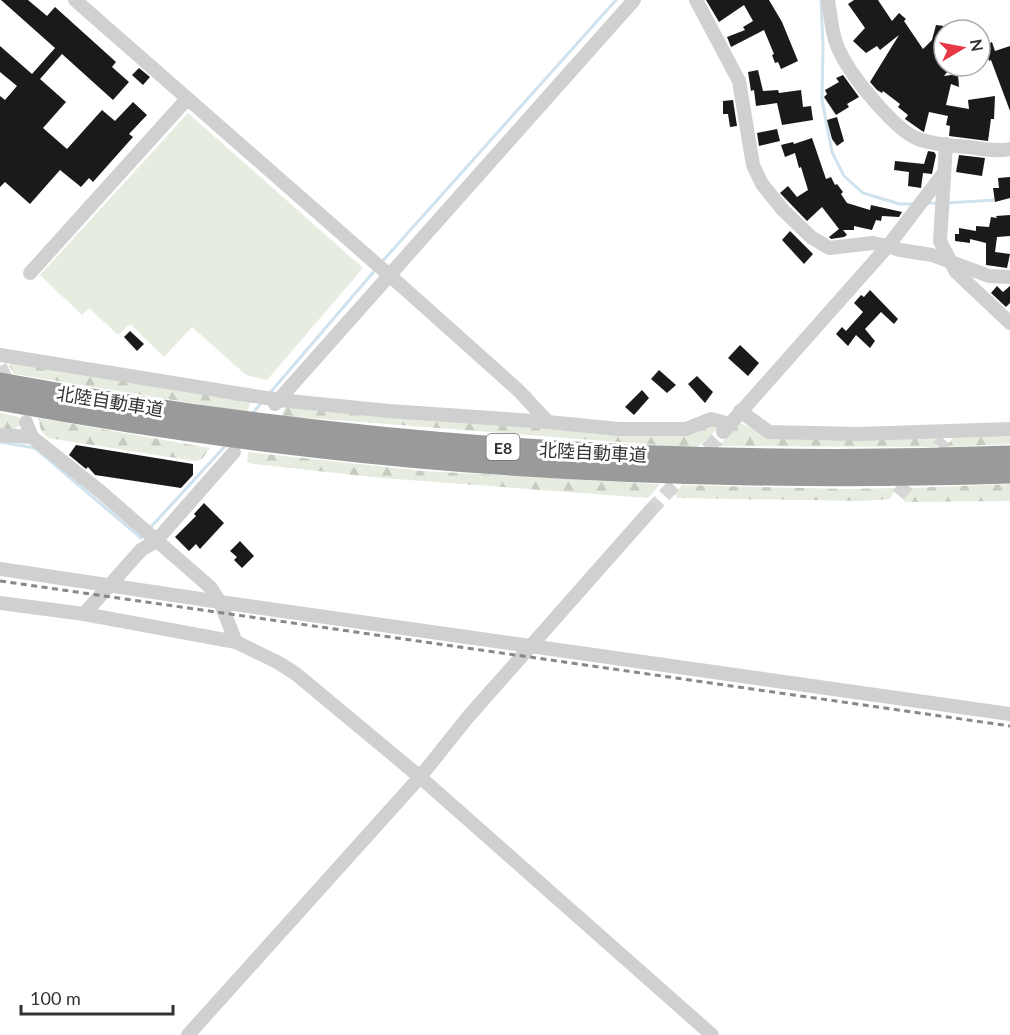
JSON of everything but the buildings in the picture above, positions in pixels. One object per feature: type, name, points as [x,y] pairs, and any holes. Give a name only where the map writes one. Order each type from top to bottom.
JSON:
[{"type":"highway","name":"北陸自動車道","points":[[0,383],[227,419],[317,430],[505,447],[609,453],[810,459],[1010,456]]},
{"type":"highway","name":"北陸自動車道","points":[[0,400],[138,424],[302,446],[500,464],[698,474],[883,476],[1010,473]]},
{"type":"street","points":[[75,0],[390,276],[519,392],[548,422]]},
{"type":"street","points":[[275,404],[634,0]]},
{"type":"street","points":[[696,0],[739,81],[753,165],[762,184],[783,210],[811,237],[829,248],[873,243],[932,255],[989,276],[1010,277]]},
{"type":"street","points":[[828,0],[840,53],[856,77],[885,112],[901,127],[917,139],[1002,151],[1010,149]]},
{"type":"street","points":[[30,273],[187,99]]},
{"type":"street","points":[[946,144],[940,241],[956,272],[1010,323]]},
{"type":"street","points":[[0,355],[275,404],[548,422],[619,429],[686,429],[711,419],[727,428],[888,246],[943,174]]},
{"type":"street","points":[[740,411],[769,432],[859,434],[1010,429]]},
{"type":"street","points":[[27,422],[32,437],[101,492],[210,587],[220,602],[237,642]]},
{"type":"street","points":[[0,435],[32,437]]},
{"type":"street","points":[[84,614],[141,550],[156,541],[234,452]]},
{"type":"street","points":[[188,1035],[420,777],[468,717],[650,511]]},
{"type":"street","points":[[0,569],[1010,714]]},
{"type":"street","points":[[0,603],[84,614],[237,642],[279,663],[420,777],[711,1035]]},
{"type":"green space","points":[[188,113],[363,268],[267,380],[246,375],[192,327],[164,357],[130,324],[118,335],[89,308],[82,315],[40,275]]},
{"type":"green space","points":[[13,362],[249,400],[250,405],[247,412],[14,374],[9,366]]},
{"type":"green space","points":[[290,404],[390,414],[715,426],[719,428],[696,448],[282,416],[284,409]]},
{"type":"green space","points":[[0,413],[19,417],[20,425],[13,430],[0,428]]},
{"type":"green space","points":[[38,418],[210,448],[202,459],[195,461],[48,438],[41,430]]},
{"type":"green space","points":[[740,423],[768,435],[946,433],[935,447],[719,446]]},
{"type":"green space","points":[[1010,433],[1010,444],[946,447],[955,435]]},
{"type":"green space","points":[[248,452],[423,471],[660,484],[648,498],[382,478],[253,464],[247,462]]},
{"type":"green space","points":[[1010,484],[1010,501],[905,502],[901,496],[909,488]]},
{"type":"green space","points":[[682,485],[897,488],[890,499],[863,501],[677,498],[675,494]]},
{"type":"waterway","points":[[380,264],[616,0]]},
{"type":"waterway","points":[[821,0],[822,100],[832,152],[844,176],[863,193],[900,204],[916,204]]},
{"type":"waterway","points":[[946,203],[996,200]]},
{"type":"waterway","points":[[925,203],[940,203]]},
{"type":"waterway","points":[[269,394],[376,269]]},
{"type":"waterway","points":[[252,414],[263,401]]},
{"type":"waterway","points":[[0,442],[35,448],[141,538],[143,536]]},
{"type":"waterway","points":[[150,528],[226,445]]},
{"type":"tunnel","points":[[0,366],[10,388]]},
{"type":"tunnel","points":[[650,511],[723,432]]},
{"type":"tunnel","points":[[898,495],[945,440]]},
{"type":"railway","points":[[0,581],[1010,726]]}]
